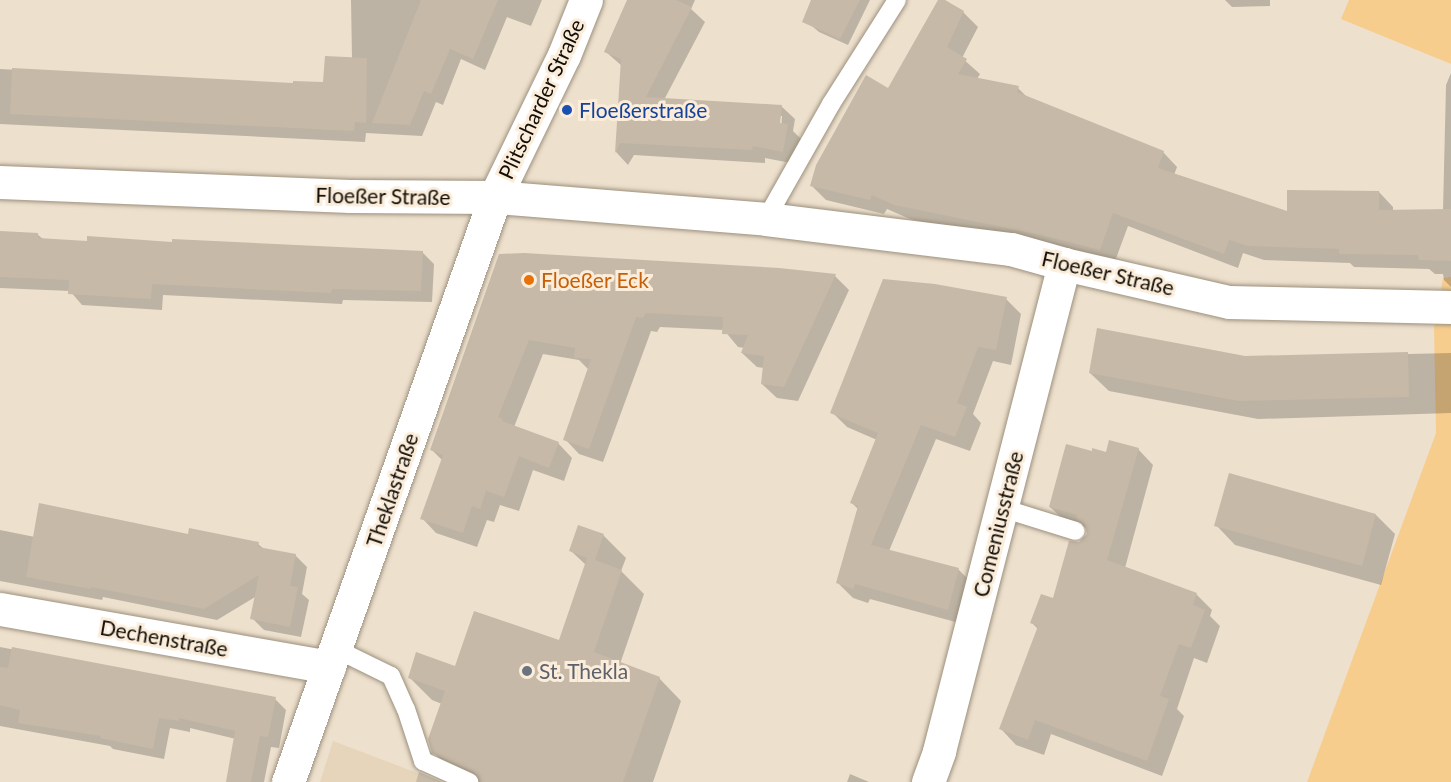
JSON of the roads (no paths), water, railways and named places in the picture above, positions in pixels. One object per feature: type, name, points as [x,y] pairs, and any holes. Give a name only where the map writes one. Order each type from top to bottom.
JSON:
[{"type":"street","name":"Plitscharder Straße","points":[[495,197],[564,55],[586,0]]},
{"type":"street","name":"Floeßer Straße","points":[[0,182],[350,196],[495,197],[766,219],[1011,249],[1064,264],[1229,302],[1451,307]]},
{"type":"street","name":"Theklastraße","points":[[288,782],[495,197]]},
{"type":"street","name":"Comeniusstraße","points":[[928,782],[939,751],[1064,264]]},
{"type":"street","name":"Dechenstraße","points":[[0,609],[332,658]]},
{"type":"lane","points":[[766,219],[831,104],[897,0]]},
{"type":"lane","points":[[1002,508],[1076,531]]},
{"type":"lane","points":[[332,658],[392,676],[423,761],[469,782]]},
{"type":"place","name":"Floeßerstraße","points":[[567,110]]},
{"type":"place","name":"Floeßer Eck","points":[[529,280]]},
{"type":"place","name":"St. Thekla","points":[[527,671]]}]
